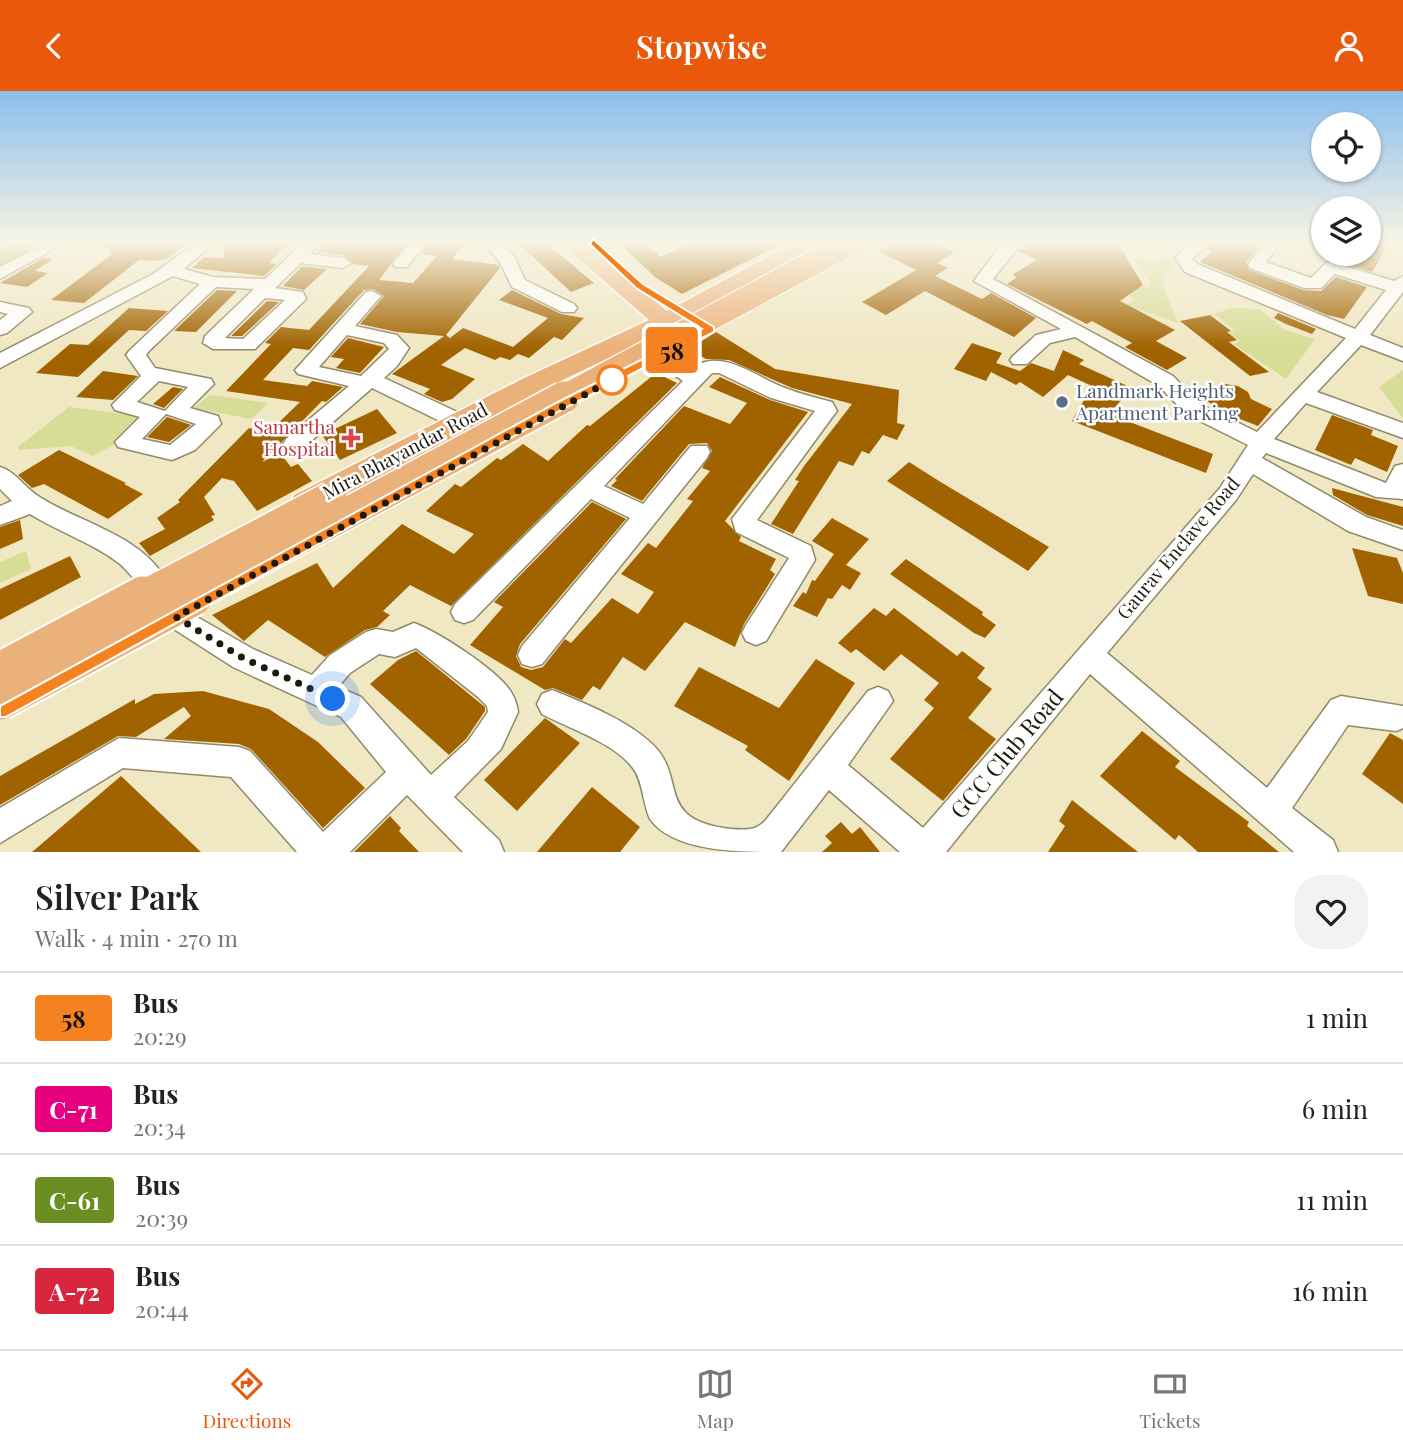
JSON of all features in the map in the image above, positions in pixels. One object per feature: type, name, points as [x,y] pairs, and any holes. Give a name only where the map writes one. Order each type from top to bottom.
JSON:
[{"type":"main road","points":[[619,278],[687,326]]},
{"type":"main road","points":[[631,278],[687,326]]},
{"type":"main road","points":[[0,672],[754,278]]},
{"type":"main road","name":"Mira Bhayandar Road","points":[[0,712],[558,407],[660,356],[687,326],[758,278]]},
{"type":"main road","points":[[0,699],[786,278]]},
{"type":"main road","name":"Mira Bhayandar Road","points":[[0,662],[460,422],[687,326],[789,278]]},
{"type":"street","points":[[0,362],[48,333],[161,278]]},
{"type":"street","points":[[197,278],[265,288],[275,278]]},
{"type":"street","points":[[516,278],[518,283],[568,308]]},
{"type":"street","points":[[986,278],[983,281],[1166,381],[1193,409],[1317,501],[1357,524],[1403,540]]},
{"type":"street","points":[[1222,278],[1346,322],[1353,324],[1359,318],[1364,329],[1403,355]]},
{"type":"street","points":[[1292,278],[1310,284],[1315,284],[1321,278]]},
{"type":"street","points":[[1374,278],[1400,284]]},
{"type":"street","points":[[1382,278],[1400,284]]},
{"type":"street","points":[[151,373],[152,377],[122,405],[156,414],[126,442],[170,454],[178,453],[210,424],[210,421],[175,411],[204,384],[151,373],[136,355],[212,282]]},
{"type":"street","name":"Gaurav Enclave Road","points":[[1090,656],[1228,494],[1254,452],[1302,394],[1364,329],[1400,284]]},
{"type":"street","points":[[372,296],[305,370],[368,380],[460,422]]},
{"type":"street","points":[[0,307],[23,311],[0,329]]},
{"type":"street","points":[[294,444],[390,362],[399,348],[390,338],[343,329]]},
{"type":"street","points":[[1020,360],[1043,339],[1078,331]]},
{"type":"street","points":[[660,356],[694,376]]},
{"type":"street","points":[[464,613],[692,383],[694,376],[708,367],[722,367],[778,393],[825,407],[827,411],[744,519],[745,525],[802,553],[802,560],[756,633]]},
{"type":"street","points":[[1302,394],[1403,431]]},
{"type":"street","points":[[532,655],[699,452]]},
{"type":"street","points":[[1254,452],[1384,491],[1397,492],[1403,472]]},
{"type":"street","points":[[1,478],[30,504],[126,553],[141,564],[154,582]]},
{"type":"street","points":[[1317,501],[1315,480],[1319,479],[1403,502]]},
{"type":"street","points":[[588,488],[645,515]]},
{"type":"street","points":[[0,516],[30,504]]},
{"type":"street","points":[[176,617],[243,658],[351,707],[407,773],[487,852]]},
{"type":"street","points":[[316,691],[340,664],[376,641],[395,645],[414,635],[425,639],[499,699],[504,716],[497,733],[431,796]]},
{"type":"street","points":[[1090,656],[1270,813],[1321,852]]},
{"type":"street","name":"GCC Club Road","points":[[924,852],[1090,656]]},
{"type":"street","points":[[552,705],[630,745],[644,756],[651,769],[662,810],[670,823],[682,833],[724,849],[747,850],[765,844],[878,701]]},
{"type":"street","points":[[1270,813],[1341,710],[1396,717]]},
{"type":"street","points":[[0,827],[119,753],[239,762],[318,847],[407,773]]},
{"type":"street","points":[[827,767],[924,852]]},
{"type":"green space","points":[[1147,278],[1163,278],[1178,323],[1138,309],[1096,322],[1133,301],[1127,288],[1148,287],[1150,281]]},
{"type":"green space","points":[[1232,308],[1260,309],[1285,330],[1315,339],[1286,379],[1234,344],[1240,341],[1229,333],[1234,330],[1214,314]]},
{"type":"green space","points":[[1403,370],[1403,418],[1379,387]]},
{"type":"green space","points":[[210,395],[268,403],[251,419],[194,408]]},
{"type":"green space","points":[[69,407],[149,417],[121,441],[93,456],[71,446],[19,450],[18,447]]},
{"type":"green space","points":[[26,551],[31,569],[0,583],[0,562]]},
{"type":"building","points":[[9,278],[41,278],[27,287],[0,283]]},
{"type":"building","points":[[81,278],[117,278],[84,303],[51,300]]},
{"type":"building","points":[[291,278],[318,278],[304,290],[283,286]]},
{"type":"building","points":[[358,278],[381,278],[379,280],[413,283],[418,278],[492,278],[446,335],[450,338],[463,328],[513,347],[548,318],[499,300],[512,290],[561,314],[584,318],[562,340],[554,337],[529,358],[518,354],[510,360],[500,357],[495,360],[465,348],[441,365],[475,379],[452,399],[442,402],[424,394],[430,389],[392,374],[444,336],[397,332],[360,324],[384,296],[373,289],[364,290],[309,350],[293,348],[263,380],[307,386],[312,381],[343,387],[326,402],[322,401],[262,462],[280,453],[291,467],[298,464],[312,481],[257,511],[234,481],[222,478],[204,497],[215,515],[211,516],[214,520],[150,556],[139,543],[165,529],[157,518],[180,502],[178,500],[249,428],[269,432],[300,402],[226,391],[271,344],[265,343],[281,327],[309,330]]},
{"type":"building","points":[[555,278],[587,278],[594,283],[571,292]]},
{"type":"building","points":[[656,278],[715,278],[682,294]]},
{"type":"building","points":[[903,278],[938,278],[982,299],[991,293],[1036,318],[1014,337],[925,291],[886,315],[862,302]]},
{"type":"building","points":[[1016,278],[1138,278],[1143,285],[1120,301],[1175,330],[1156,341],[1187,358],[1167,370],[1125,347],[1132,343],[1092,321],[1087,324],[1007,284]]},
{"type":"building","points":[[1237,278],[1269,278],[1303,290],[1321,291],[1335,278],[1367,287],[1344,319],[1327,315]]},
{"type":"building","points":[[217,290],[237,291],[196,332],[174,331]]},
{"type":"building","points":[[267,301],[279,302],[242,336],[231,336]]},
{"type":"building","points":[[129,308],[168,311],[146,331],[129,330],[78,377],[36,373],[70,344],[88,345]]},
{"type":"building","points":[[1278,313],[1316,329],[1312,334],[1286,324],[1274,318]]},
{"type":"building","points":[[1210,315],[1231,331],[1227,332],[1237,340],[1229,342],[1269,372],[1250,376],[1180,321]]},
{"type":"building","points":[[716,332],[775,369],[899,390],[897,423],[905,425],[897,440],[883,435],[869,454],[862,451],[853,466],[839,461],[793,534],[771,524],[799,481],[795,480],[804,466],[852,404],[792,388],[729,360],[706,359],[689,349]]},
{"type":"building","points":[[348,338],[384,347],[360,373],[336,368],[344,359],[331,357]]},
{"type":"building","points":[[972,343],[1002,353],[996,363],[1020,371],[1031,363],[1054,371],[1063,350],[1084,360],[1079,364],[1132,388],[1109,414],[1213,454],[1206,473],[1072,421],[1092,386],[1068,375],[1043,397],[1020,382],[1016,385],[991,372],[986,381],[954,369]]},
{"type":"building","points":[[103,371],[138,376],[113,400],[76,397]]},
{"type":"building","points":[[656,373],[677,383],[451,606],[410,585],[383,611],[390,615],[377,627],[365,630],[325,657],[268,620],[244,641],[212,615],[317,563],[333,588],[402,524],[454,554],[474,534],[426,511],[455,484],[461,487],[497,458],[501,460],[523,444],[548,461],[587,425],[590,426]]},
{"type":"building","points":[[720,377],[770,400],[808,412],[725,521],[741,537],[739,541],[776,559],[770,570],[775,574],[744,624],[735,647],[685,622],[645,671],[623,657],[600,690],[593,686],[582,700],[553,688],[545,690],[470,645],[503,607],[494,602],[592,502],[626,519],[520,644],[516,656],[521,667],[531,670],[543,667],[565,639],[571,643],[612,598],[638,614],[654,592],[621,574],[648,543],[656,548],[693,501],[687,499],[710,471],[702,468],[712,451],[707,443],[689,444],[642,501],[611,486],[684,406],[730,424],[747,403],[709,387]]},
{"type":"building","points":[[1218,383],[1238,386],[1248,392],[1251,399],[1272,409],[1258,426],[1225,413],[1204,399],[1223,398]]},
{"type":"building","points":[[173,387],[183,389],[164,408],[153,404]]},
{"type":"building","points":[[377,409],[397,433],[340,460],[322,435]]},
{"type":"building","points":[[1332,415],[1373,430],[1371,435],[1398,446],[1387,472],[1355,458],[1351,465],[1315,450]]},
{"type":"building","points":[[167,417],[191,425],[169,442],[147,437]]},
{"type":"building","points":[[59,450],[143,494],[108,519],[44,484],[32,488],[18,475]]},
{"type":"building","points":[[909,462],[1049,547],[1028,571],[887,481]]},
{"type":"building","points":[[1332,488],[1403,507],[1403,526],[1367,515],[1333,495]]},
{"type":"building","points":[[832,518],[869,539],[846,565],[861,573],[850,590],[842,585],[832,599],[828,598],[817,617],[793,606],[803,592],[806,594],[812,580],[815,581],[834,554],[812,541]]},
{"type":"building","points":[[20,520],[23,539],[0,549],[0,527]]},
{"type":"building","points":[[1352,548],[1397,558],[1403,573],[1403,604],[1368,596]]},
{"type":"building","points":[[70,556],[81,577],[0,620],[0,589]]},
{"type":"building","points":[[906,559],[983,612],[982,615],[996,625],[985,638],[890,574]]},
{"type":"building","points":[[874,608],[886,616],[894,608],[957,656],[962,651],[985,668],[977,678],[992,689],[968,718],[996,739],[943,801],[890,759],[934,708],[924,700],[939,683],[901,654],[884,671],[856,649],[851,653],[838,643]]},
{"type":"building","points":[[416,651],[485,707],[466,739],[449,755],[370,684],[398,660]]},
{"type":"building","points":[[816,659],[855,683],[789,781],[745,750],[748,746],[674,706],[699,667],[779,708]]},
{"type":"building","points":[[203,691],[269,709],[318,742],[365,788],[323,828],[251,749],[239,744],[164,739],[191,716],[184,707],[136,737],[118,736],[0,805],[0,776],[135,699],[135,704],[154,694]]},
{"type":"building","points":[[545,718],[580,743],[517,811],[484,780]]},
{"type":"building","points":[[1142,731],[1180,761],[1175,767],[1249,822],[1247,826],[1279,852],[1198,852],[1179,835],[1175,840],[1100,776]]},
{"type":"building","points":[[1390,733],[1403,740],[1403,804],[1362,774]]},
{"type":"building","points":[[121,776],[201,852],[32,852]]},
{"type":"building","points":[[592,787],[640,827],[620,852],[537,852]]},
{"type":"building","points":[[1072,800],[1138,852],[1048,852],[1065,826],[1059,821]]},
{"type":"building","points":[[390,816],[401,828],[399,831],[419,852],[354,852]]},
{"type":"building","points":[[841,822],[852,834],[860,827],[880,852],[822,852],[832,843],[825,836]]},
{"type":"bus line","name":"58","points":[[0,712],[558,407],[710,330],[631,278]]},
{"type":"place","name":"Landmark Heights Apartment Parking","points":[[1062,402]]},
{"type":"place","name":"Samartha Hospital","points":[[351,438]]},
{"type":"route","points":[[333,699],[243,658],[176,617],[619,376],[612,380]]}]
